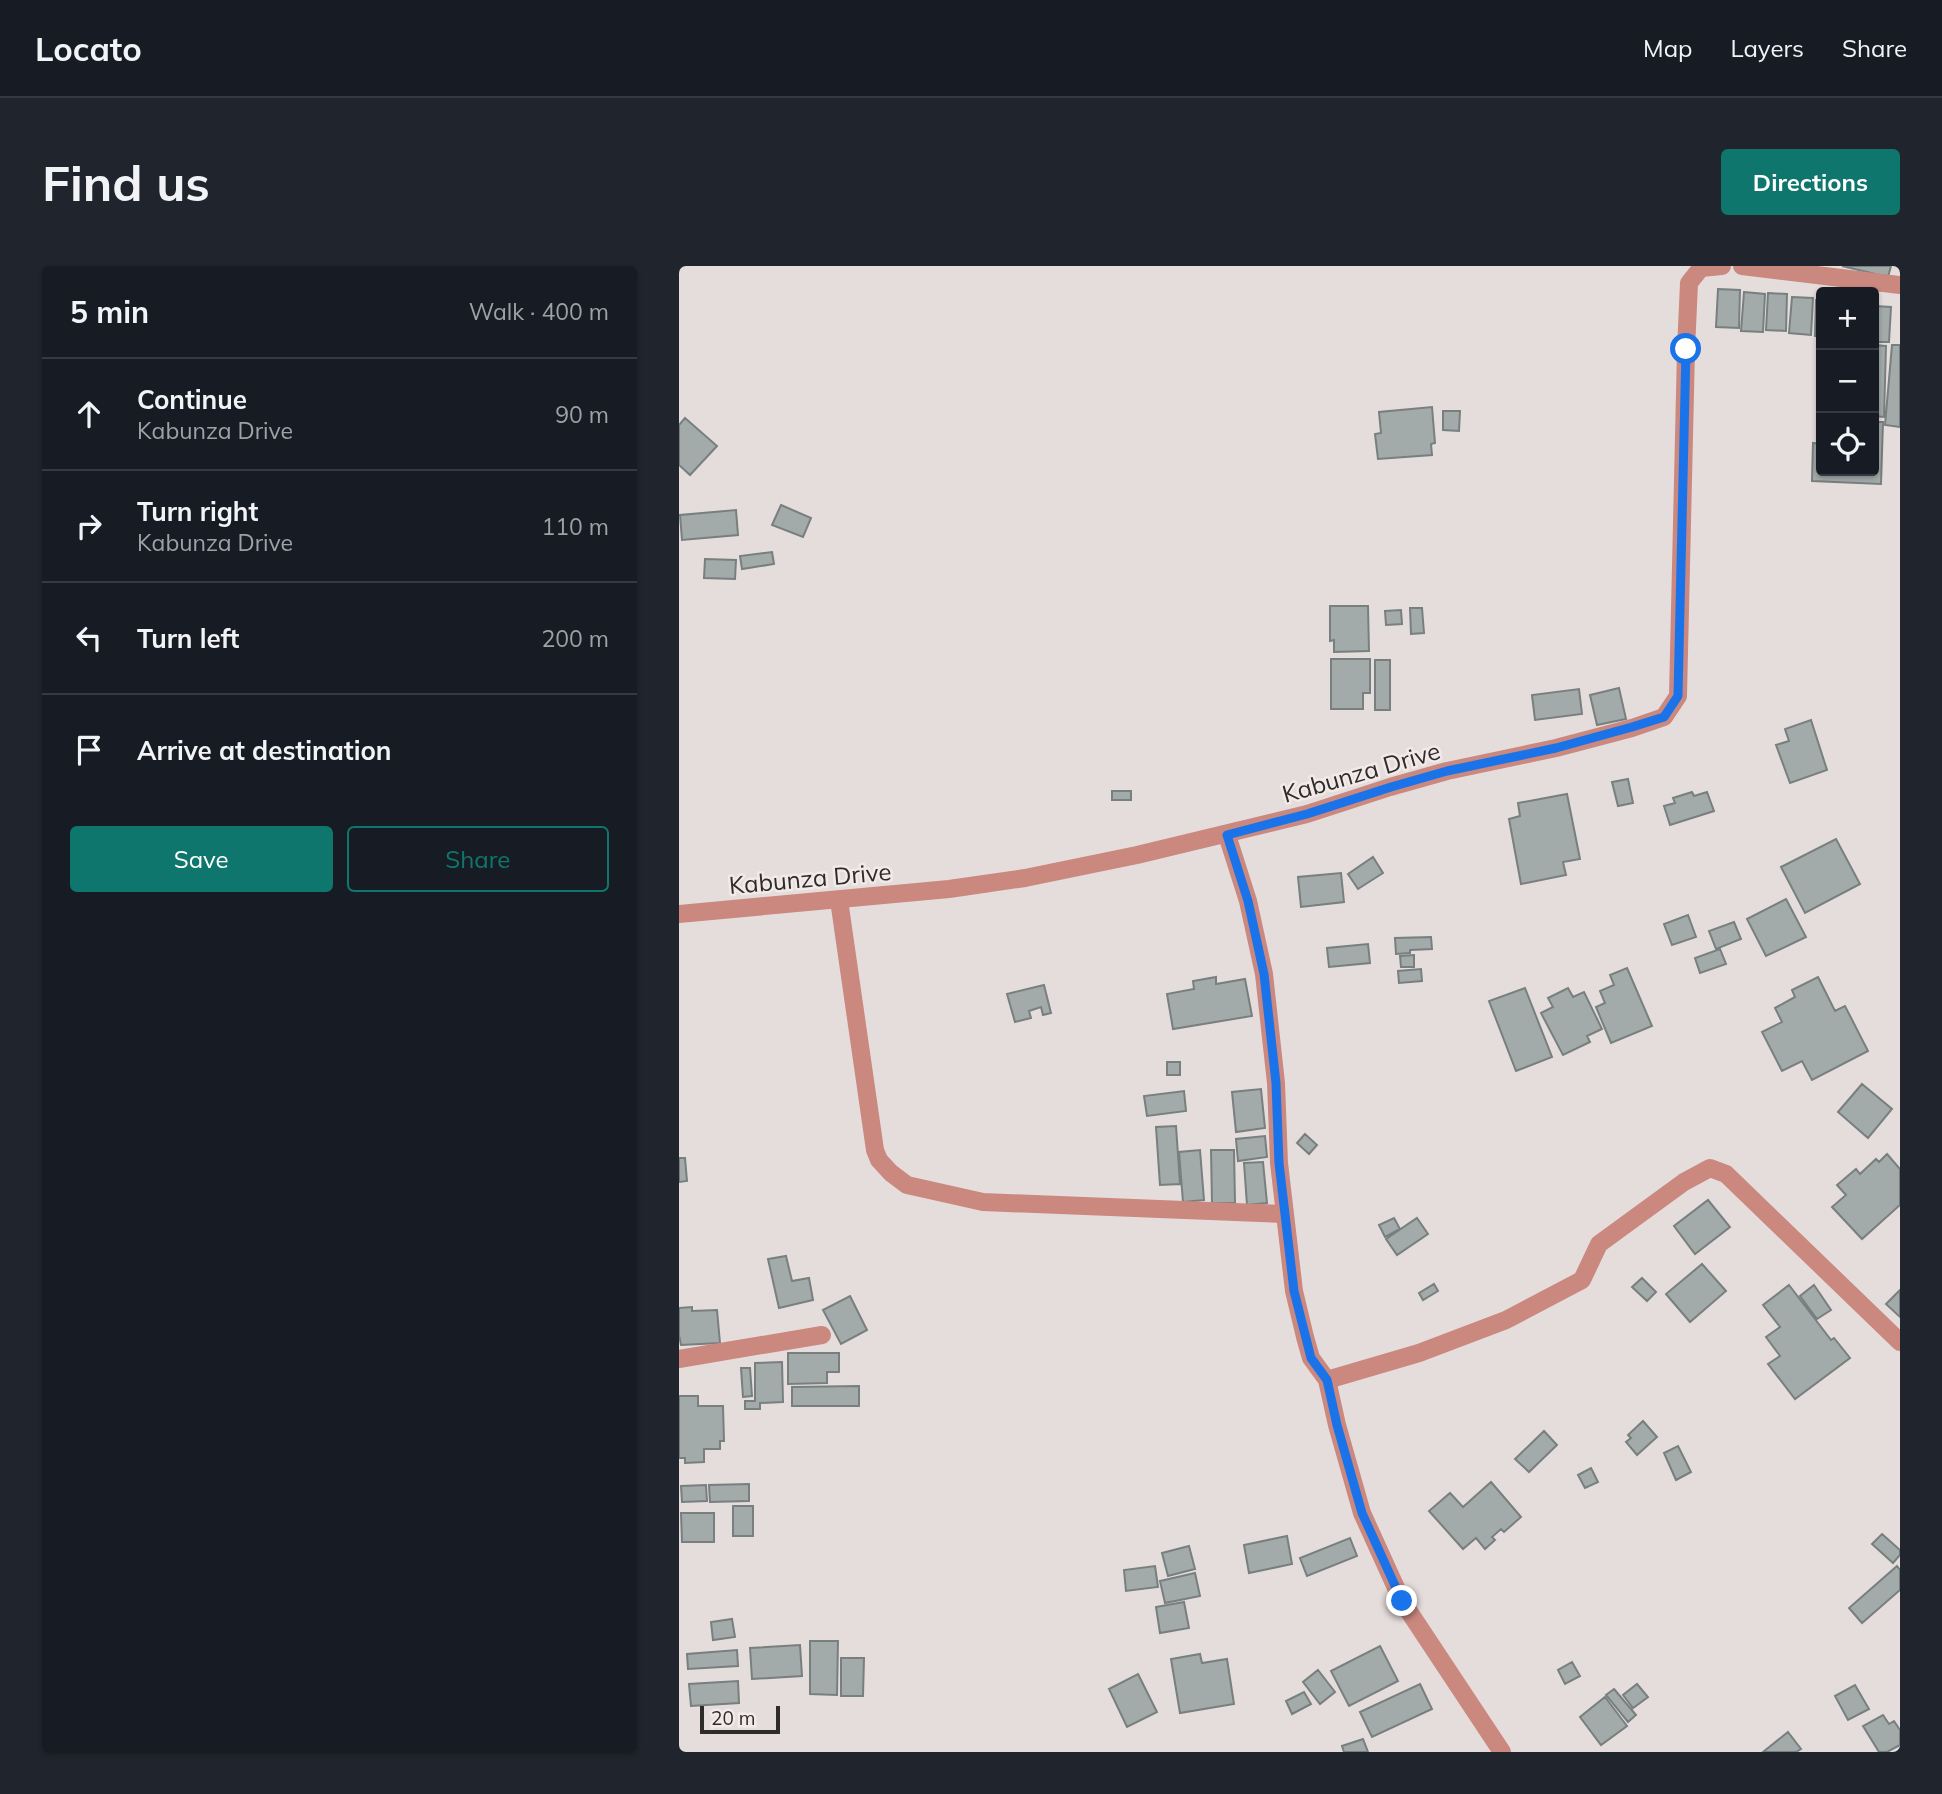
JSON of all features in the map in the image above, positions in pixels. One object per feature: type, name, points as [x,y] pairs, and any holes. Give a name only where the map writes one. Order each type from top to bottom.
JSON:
[{"type":"street","name":"Kabunza Drive","points":[[679,915],[949,889],[1025,878],[1227,835],[1307,814],[1447,771],[1556,748],[1664,717],[1678,696],[1689,283],[1701,268],[1722,266]]},
{"type":"street","points":[[1742,266],[1900,285]]},
{"type":"street","points":[[1227,835],[1248,901],[1264,974],[1276,1083],[1279,1163],[1294,1291],[1305,1338],[1311,1358],[1327,1380],[1362,1513],[1402,1601],[1502,1752]]},
{"type":"street","points":[[839,900],[875,1150],[884,1166],[907,1185],[983,1202],[1285,1214]]},
{"type":"street","points":[[1327,1380],[1419,1353],[1506,1320],[1582,1280],[1599,1244],[1684,1182],[1710,1168],[1726,1174],[1900,1342]]},
{"type":"street","points":[[679,1359],[822,1335]]},
{"type":"building","points":[[1842,266],[1891,266],[1888,277]]},
{"type":"building","points":[[1718,289],[1740,290],[1739,328],[1716,327]]},
{"type":"building","points":[[1744,292],[1765,294],[1763,332],[1741,331]]},
{"type":"building","points":[[1768,293],[1787,294],[1786,331],[1766,330]]},
{"type":"building","points":[[1792,297],[1813,298],[1811,335],[1789,333]]},
{"type":"building","points":[[1879,306],[1891,307],[1889,342],[1879,342]]},
{"type":"building","points":[[1879,345],[1886,346],[1884,417],[1879,416]]},
{"type":"building","points":[[1892,345],[1900,345],[1900,427],[1885,425]]},
{"type":"building","points":[[1432,407],[1435,443],[1431,444],[1432,455],[1378,459],[1375,434],[1381,433],[1379,412]]},
{"type":"building","points":[[1443,411],[1460,411],[1459,431],[1443,430]]},
{"type":"building","points":[[685,418],[717,446],[690,475],[679,465],[679,425]]},
{"type":"building","points":[[1879,422],[1883,422],[1881,484],[1812,481],[1813,443],[1816,443],[1816,476],[1879,476]]},
{"type":"building","points":[[781,505],[811,518],[803,537],[772,525]]},
{"type":"building","points":[[736,510],[738,535],[682,540],[680,515]]},
{"type":"building","points":[[772,552],[774,564],[742,569],[740,556]]},
{"type":"building","points":[[705,559],[736,560],[735,579],[704,578]]},
{"type":"building","points":[[1330,606],[1368,606],[1369,651],[1334,652],[1334,640],[1330,641]]},
{"type":"building","points":[[1410,608],[1422,608],[1424,633],[1411,634]]},
{"type":"building","points":[[1401,610],[1402,624],[1386,625],[1385,611]]},
{"type":"building","points":[[1331,659],[1370,659],[1370,693],[1363,693],[1363,709],[1331,709]]},
{"type":"building","points":[[1375,660],[1390,660],[1390,710],[1375,710]]},
{"type":"building","points":[[1619,688],[1626,719],[1597,725],[1590,695]]},
{"type":"building","points":[[1579,689],[1582,714],[1535,720],[1532,695]]},
{"type":"building","points":[[1811,720],[1827,770],[1790,783],[1776,745],[1789,741],[1785,729]]},
{"type":"building","points":[[1628,779],[1633,803],[1618,806],[1612,782]]},
{"type":"building","points":[[1112,791],[1131,791],[1131,800],[1112,800]]},
{"type":"building","points":[[1692,792],[1694,796],[1707,792],[1714,811],[1670,825],[1664,806],[1675,803],[1673,798]]},
{"type":"building","points":[[1567,794],[1580,859],[1563,862],[1566,875],[1521,884],[1509,819],[1520,816],[1518,803]]},
{"type":"building","points":[[1836,839],[1860,884],[1805,913],[1781,867]]},
{"type":"building","points":[[1373,857],[1383,873],[1358,889],[1348,874]]},
{"type":"building","points":[[1341,873],[1344,902],[1301,907],[1298,877]]},
{"type":"building","points":[[1786,899],[1806,937],[1766,956],[1747,919]]},
{"type":"building","points":[[1688,915],[1696,937],[1672,945],[1664,924]]},
{"type":"building","points":[[1734,922],[1741,939],[1716,949],[1709,931]]},
{"type":"building","points":[[1431,937],[1432,949],[1396,954],[1395,938]]},
{"type":"building","points":[[1368,944],[1370,963],[1329,967],[1327,948]]},
{"type":"building","points":[[1720,949],[1726,964],[1700,973],[1695,958]]},
{"type":"building","points":[[1414,955],[1414,967],[1401,967],[1400,956]]},
{"type":"building","points":[[1627,968],[1652,1026],[1611,1043],[1596,1007],[1605,1003],[1600,991],[1614,985],[1610,975]]},
{"type":"building","points":[[1421,969],[1422,981],[1399,983],[1398,971]]},
{"type":"building","points":[[1216,977],[1216,984],[1245,979],[1252,1016],[1173,1029],[1167,994],[1194,989],[1193,981]]},
{"type":"building","points":[[1818,977],[1835,1011],[1845,1006],[1868,1051],[1812,1080],[1802,1061],[1782,1071],[1762,1032],[1782,1022],[1775,1008],[1795,997],[1792,990]]},
{"type":"building","points":[[1044,985],[1051,1013],[1043,1015],[1041,1007],[1029,1011],[1031,1018],[1015,1022],[1007,994]]},
{"type":"building","points":[[1525,988],[1552,1057],[1516,1071],[1489,1001]]},
{"type":"building","points":[[1568,988],[1573,997],[1584,992],[1602,1029],[1587,1036],[1590,1042],[1563,1055],[1541,1013],[1553,1007],[1548,998]]},
{"type":"building","points":[[1167,1062],[1180,1062],[1180,1075],[1167,1075]]},
{"type":"building","points":[[1862,1084],[1892,1109],[1868,1138],[1838,1112]]},
{"type":"building","points":[[1261,1089],[1265,1128],[1236,1132],[1232,1092]]},
{"type":"building","points":[[1184,1091],[1186,1111],[1147,1116],[1144,1096]]},
{"type":"building","points":[[1176,1126],[1180,1184],[1160,1185],[1156,1127]]},
{"type":"building","points":[[1305,1134],[1317,1145],[1309,1154],[1297,1143]]},
{"type":"building","points":[[1265,1136],[1267,1157],[1238,1161],[1236,1139]]},
{"type":"building","points":[[1200,1150],[1204,1200],[1183,1202],[1179,1152]]},
{"type":"building","points":[[1211,1150],[1234,1150],[1235,1203],[1212,1203]]},
{"type":"building","points":[[1887,1154],[1900,1169],[1900,1205],[1862,1239],[1832,1207],[1846,1195],[1837,1185],[1856,1169],[1860,1174],[1876,1159],[1879,1162]]},
{"type":"building","points":[[679,1158],[685,1158],[687,1181],[679,1182]]},
{"type":"building","points":[[1263,1162],[1267,1203],[1247,1205],[1244,1163]]},
{"type":"building","points":[[1708,1200],[1730,1227],[1695,1254],[1674,1226]]},
{"type":"building","points":[[1394,1218],[1400,1229],[1385,1237],[1379,1225]]},
{"type":"building","points":[[1417,1218],[1428,1234],[1397,1255],[1386,1239]]},
{"type":"building","points":[[786,1256],[792,1281],[809,1278],[813,1300],[779,1308],[768,1259]]},
{"type":"building","points":[[1702,1264],[1726,1291],[1690,1322],[1666,1294]]},
{"type":"building","points":[[1642,1278],[1656,1292],[1647,1301],[1632,1287]]},
{"type":"building","points":[[1434,1284],[1438,1291],[1423,1300],[1419,1293]]},
{"type":"building","points":[[1789,1285],[1831,1340],[1834,1338],[1850,1358],[1795,1399],[1768,1364],[1780,1356],[1766,1337],[1780,1327],[1763,1305]]},
{"type":"building","points":[[1814,1285],[1831,1310],[1817,1319],[1800,1296]]},
{"type":"building","points":[[1900,1290],[1900,1317],[1886,1304]]},
{"type":"building","points":[[850,1296],[867,1330],[841,1344],[823,1310]]},
{"type":"building","points":[[692,1307],[692,1311],[717,1310],[720,1343],[681,1345],[679,1308]]},
{"type":"building","points":[[788,1353],[839,1353],[839,1372],[827,1372],[827,1383],[788,1384]]},
{"type":"building","points":[[782,1362],[783,1402],[760,1403],[760,1409],[745,1409],[745,1401],[755,1401],[755,1363]]},
{"type":"building","points":[[741,1368],[750,1368],[752,1396],[743,1397]]},
{"type":"building","points":[[859,1386],[859,1406],[792,1406],[792,1387]]},
{"type":"building","points":[[679,1396],[698,1396],[698,1406],[723,1406],[724,1441],[720,1441],[720,1449],[704,1449],[704,1462],[685,1463],[685,1458],[679,1458]]},
{"type":"building","points":[[1643,1421],[1657,1437],[1637,1455],[1626,1442],[1631,1438],[1628,1435]]},
{"type":"building","points":[[1544,1431],[1557,1445],[1529,1472],[1515,1459]]},
{"type":"building","points":[[1678,1446],[1691,1472],[1676,1480],[1664,1453]]},
{"type":"building","points":[[1591,1468],[1598,1482],[1585,1488],[1578,1475]]},
{"type":"building","points":[[1491,1482],[1521,1517],[1504,1532],[1501,1529],[1492,1537],[1495,1540],[1485,1549],[1476,1538],[1463,1549],[1429,1511],[1450,1493],[1463,1507]]},
{"type":"building","points":[[749,1484],[749,1501],[710,1502],[709,1485]]},
{"type":"building","points":[[706,1485],[707,1501],[682,1502],[681,1486]]},
{"type":"building","points":[[733,1506],[753,1506],[753,1536],[733,1536]]},
{"type":"building","points":[[681,1513],[714,1513],[714,1542],[682,1542]]},
{"type":"building","points":[[1882,1534],[1900,1550],[1900,1555],[1893,1563],[1872,1544]]},
{"type":"building","points":[[1287,1536],[1292,1564],[1249,1573],[1244,1545]]},
{"type":"building","points":[[1350,1538],[1357,1556],[1307,1576],[1300,1558]]},
{"type":"building","points":[[1189,1546],[1195,1569],[1168,1576],[1162,1553]]},
{"type":"building","points":[[1155,1566],[1158,1587],[1126,1591],[1124,1570]]},
{"type":"building","points":[[1897,1566],[1900,1570],[1900,1590],[1862,1623],[1849,1608]]},
{"type":"building","points":[[1195,1573],[1200,1596],[1165,1603],[1160,1581]]},
{"type":"building","points":[[1184,1602],[1189,1628],[1160,1633],[1156,1607]]},
{"type":"building","points":[[732,1619],[735,1637],[713,1640],[711,1622]]},
{"type":"building","points":[[810,1641],[838,1641],[837,1695],[810,1694]]},
{"type":"building","points":[[800,1645],[802,1676],[752,1679],[750,1648]]},
{"type":"building","points":[[1380,1646],[1398,1681],[1349,1706],[1331,1671]]},
{"type":"building","points":[[737,1650],[738,1666],[688,1669],[687,1654]]},
{"type":"building","points":[[1200,1654],[1202,1663],[1227,1659],[1234,1704],[1180,1713],[1171,1659]]},
{"type":"building","points":[[841,1658],[864,1658],[863,1696],[841,1696]]},
{"type":"building","points":[[1572,1662],[1580,1676],[1565,1684],[1558,1670]]},
{"type":"building","points":[[1318,1670],[1335,1692],[1320,1704],[1303,1682]]},
{"type":"building","points":[[1138,1674],[1157,1712],[1127,1727],[1109,1689]]},
{"type":"building","points":[[738,1681],[739,1703],[691,1706],[689,1684]]},
{"type":"building","points":[[1420,1684],[1432,1709],[1372,1737],[1360,1712]]},
{"type":"building","points":[[1637,1684],[1648,1697],[1633,1708],[1623,1695]]},
{"type":"building","points":[[1855,1685],[1869,1709],[1848,1720],[1835,1696]]},
{"type":"building","points":[[1614,1689],[1636,1715],[1628,1722],[1606,1695]]},
{"type":"building","points":[[1304,1692],[1311,1704],[1292,1714],[1286,1701]]},
{"type":"building","points":[[1605,1697],[1627,1726],[1601,1745],[1580,1717]]},
{"type":"building","points":[[1883,1715],[1889,1724],[1894,1721],[1900,1730],[1900,1745],[1887,1752],[1879,1752],[1863,1726]]},
{"type":"building","points":[[1788,1732],[1801,1749],[1796,1752],[1763,1752]]},
{"type":"building","points":[[1363,1739],[1368,1752],[1344,1752],[1342,1746]]},
{"type":"route","points":[[1402,1601],[1362,1513],[1327,1380],[1311,1358],[1294,1291],[1279,1163],[1276,1083],[1264,974],[1248,901],[1227,835],[1307,814],[1447,771],[1556,748],[1664,717],[1678,696],[1686,349]]}]
